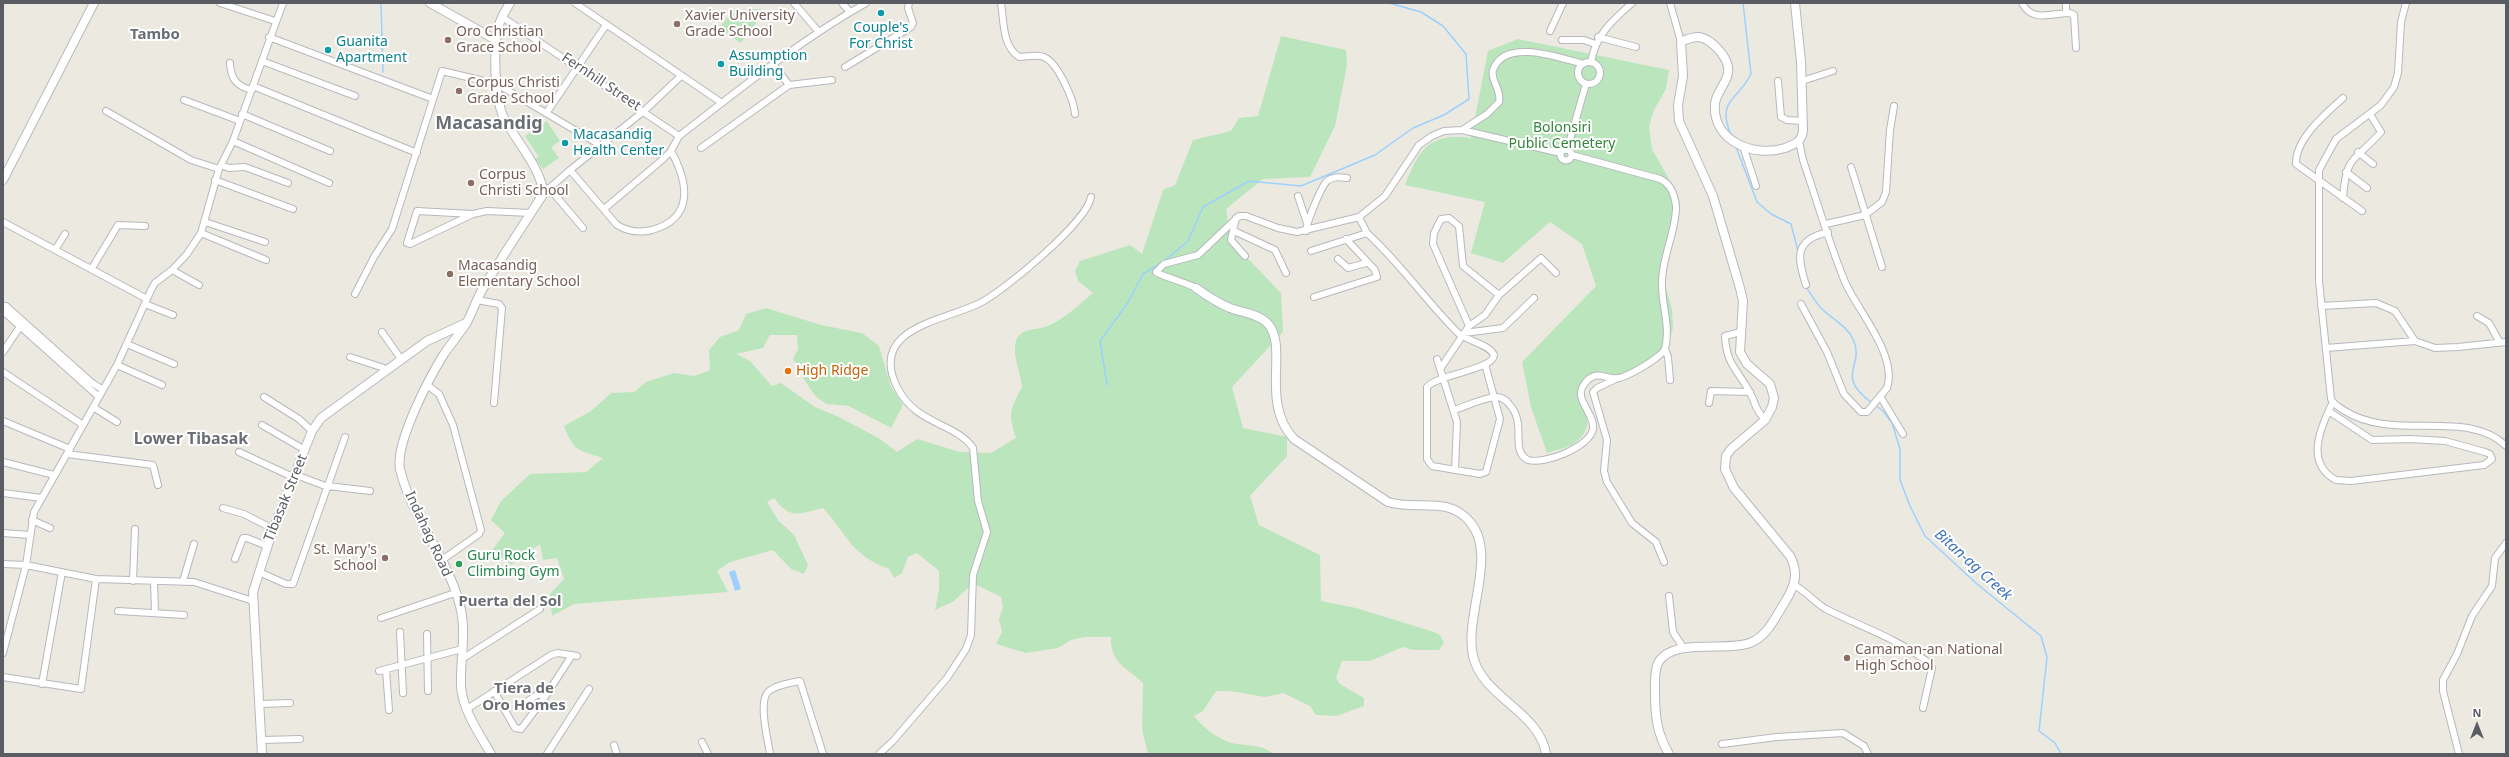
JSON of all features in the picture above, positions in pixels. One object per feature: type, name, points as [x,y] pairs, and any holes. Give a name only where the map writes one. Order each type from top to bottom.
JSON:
[{"type":"main road","points":[[3,180],[94,3]]},
{"type":"main road","points":[[430,3],[496,40]]},
{"type":"main road","points":[[510,3],[502,16],[496,40],[497,84],[504,118],[533,163],[547,190]]},
{"type":"main road","points":[[1670,754],[1657,727],[1656,671],[1665,655],[1684,649],[1743,645],[1758,639],[1773,621],[1794,585],[1794,564],[1790,556],[1734,488],[1725,469],[1726,456],[1731,449],[1765,420],[1772,407],[1772,388],[1743,360],[1740,352],[1743,301],[1719,213],[1678,121],[1678,105],[1683,76],[1681,42],[1691,38],[1701,38],[1715,46],[1726,61],[1728,71],[1716,98],[1715,110],[1721,132],[1738,144],[1777,150],[1799,142],[1803,136],[1802,81],[1795,3]]},
{"type":"main road","name":"Indahag Road","points":[[491,754],[467,709],[461,687],[463,621],[455,593],[442,560],[405,485],[400,468],[402,444],[427,386],[444,354],[466,323],[477,300],[547,190]]},
{"type":"main road","points":[[1196,288],[1217,302],[1260,318],[1270,326],[1275,346],[1278,410],[1284,427],[1294,439],[1388,502],[1406,506],[1438,504],[1460,512],[1470,521],[1475,529],[1481,550],[1473,624],[1473,657],[1484,678],[1537,732],[1546,754]]},
{"type":"main road","name":"Tibasak Street","points":[[262,754],[253,602],[259,572],[267,546],[296,476],[312,431],[321,418],[401,359],[427,341],[466,323]]},
{"type":"street","points":[[220,3],[275,21]]},
{"type":"street","points":[[3,653],[4,642],[26,565],[32,520],[54,475],[128,344],[155,283],[172,270],[187,254],[201,233],[215,180],[233,141],[253,88],[269,37],[283,3]]},
{"type":"street","points":[[575,3],[722,103]]},
{"type":"street","points":[[794,3],[818,31]]},
{"type":"street","points":[[842,3],[850,12]]},
{"type":"street","points":[[604,209],[671,151],[679,136],[818,31],[866,3]]},
{"type":"street","points":[[845,67],[911,27],[913,23],[908,8],[909,3]]},
{"type":"street","points":[[1001,3],[1004,33],[1014,53],[1019,58],[1042,56],[1051,61],[1058,71],[1073,101],[1075,114]]},
{"type":"street","points":[[1550,31],[1563,3]]},
{"type":"street","points":[[1670,3],[1681,42]]},
{"type":"street","points":[[2022,3],[2032,15],[2039,16],[2066,13],[2074,15],[2076,48]]},
{"type":"street","points":[[2066,3],[2066,13]]},
{"type":"street","points":[[2330,412],[2372,440],[2410,439],[2445,441],[2485,452],[2490,454],[2492,459],[2488,463],[2477,466],[2351,481],[2336,480],[2320,463],[2317,450],[2322,427],[2330,412],[2333,402],[2321,306],[2317,244],[2319,170],[2333,142],[2341,134],[2370,114],[2386,99],[2397,82],[2401,22],[2406,3]]},
{"type":"street","points":[[1591,62],[1598,37],[1629,4]]},
{"type":"street","name":"Fernhill Street","points":[[502,16],[580,67],[679,136]]},
{"type":"street","points":[[548,112],[580,67],[606,25]]},
{"type":"street","points":[[269,37],[433,99]]},
{"type":"street","points":[[1598,37],[1636,47]]},
{"type":"street","points":[[1562,40],[1584,40],[1595,44]]},
{"type":"street","points":[[1462,130],[1487,114],[1499,102],[1499,90],[1493,75],[1493,70],[1505,57],[1515,52],[1534,51],[1583,64],[1591,62],[1598,66],[1600,75],[1595,83],[1586,84]]},
{"type":"street","points":[[262,61],[355,96]]},
{"type":"street","points":[[230,63],[234,80],[244,88],[253,88],[417,153]]},
{"type":"street","points":[[773,64],[789,84]]},
{"type":"street","points":[[1583,64],[1579,68],[1578,75],[1586,84]]},
{"type":"street","points":[[355,294],[374,256],[392,229],[442,71],[497,84],[548,112],[600,145]]},
{"type":"street","points":[[1802,81],[1833,71]]},
{"type":"street","points":[[583,228],[547,190],[600,145],[644,111],[681,76]]},
{"type":"street","points":[[701,148],[789,84],[832,80]]},
{"type":"street","points":[[1778,81],[1782,117],[1787,120],[1803,121]]},
{"type":"street","points":[[1561,153],[1562,158],[1565,160],[1570,158],[1569,152],[1586,84]]},
{"type":"street","points":[[2343,98],[2313,127],[2296,159],[2296,166],[2362,211]]},
{"type":"street","points":[[184,100],[240,121]]},
{"type":"street","points":[[1826,224],[1865,215],[1879,206],[1884,198],[1890,130],[1894,106]]},
{"type":"street","points":[[106,111],[190,160],[220,167],[246,167],[288,183]]},
{"type":"street","points":[[242,114],[330,151]]},
{"type":"street","points":[[2343,198],[2346,172],[2358,152],[2381,132],[2370,114]]},
{"type":"street","points":[[1196,288],[1178,279],[1160,276],[1156,272],[1164,264],[1198,255],[1236,218],[1246,216],[1286,231],[1306,231],[1359,217],[1385,196],[1419,145],[1438,133],[1462,130],[1561,153],[1569,152],[1660,179],[1670,188],[1676,208],[1663,265],[1662,284],[1668,323],[1665,349],[1668,357],[1670,380]]},
{"type":"street","points":[[233,141],[330,183]]},
{"type":"street","points":[[1799,142],[1803,160],[1845,282],[1876,333],[1888,369],[1888,385],[1867,412],[1861,412],[1844,394],[1827,352],[1801,304]]},
{"type":"street","points":[[1738,144],[1756,186]]},
{"type":"street","points":[[570,170],[617,225],[627,230],[648,231],[672,221],[683,209],[685,196],[680,172],[671,151]]},
{"type":"street","points":[[2358,152],[2372,164]]},
{"type":"street","points":[[1851,167],[1882,266]]},
{"type":"street","points":[[2346,172],[2366,188]]},
{"type":"street","points":[[1306,223],[1326,183],[1338,177],[1347,178]]},
{"type":"street","points":[[215,180],[293,209]]},
{"type":"street","points":[[1298,196],[1306,223],[1306,231]]},
{"type":"street","points":[[879,754],[893,741],[947,678],[966,648],[971,635],[973,575],[987,532],[978,501],[973,448],[957,434],[924,417],[906,401],[890,373],[891,357],[900,342],[916,327],[971,307],[990,298],[1066,234],[1084,214],[1091,197]]},
{"type":"street","points":[[473,214],[417,212],[407,243],[410,244],[473,214],[487,211],[531,213]]},
{"type":"street","points":[[1359,217],[1367,233],[1463,335],[1493,352],[1493,360],[1442,379],[1431,384],[1426,390],[1427,459],[1432,466],[1480,474],[1486,472],[1499,428],[1499,412],[1485,364]]},
{"type":"street","points":[[1469,326],[1433,244],[1434,233],[1441,218],[1446,217],[1459,226],[1463,266],[1499,295]]},
{"type":"street","points":[[1236,218],[1231,240],[1245,256]]},
{"type":"street","points":[[3,222],[92,268],[146,301],[173,315]]},
{"type":"street","points":[[205,222],[265,242]]},
{"type":"street","points":[[92,268],[118,225],[145,226]]},
{"type":"street","points":[[1234,231],[1275,250],[1286,273]]},
{"type":"street","points":[[1806,285],[1799,263],[1801,249],[1806,241],[1817,234],[1828,232]]},
{"type":"street","points":[[201,233],[266,260]]},
{"type":"street","points":[[1311,251],[1367,233]]},
{"type":"street","points":[[55,250],[65,234]]},
{"type":"street","points":[[1314,296],[1374,280],[1377,277],[1377,272],[1366,263],[1346,239]]},
{"type":"street","points":[[1440,369],[1469,326],[1485,315],[1499,295],[1541,258],[1556,273]]},
{"type":"street","points":[[1338,259],[1348,268],[1366,263]]},
{"type":"street","points":[[172,270],[199,284]]},
{"type":"street","points":[[1463,335],[1503,328],[1534,298]]},
{"type":"street","points":[[477,300],[499,304],[502,308],[494,403]]},
{"type":"street","points":[[2321,306],[2376,303],[2394,311],[2415,342]]},
{"type":"street","points":[[3,306],[40,341],[70,373],[99,397]]},
{"type":"street","points":[[3,311],[15,318],[19,328],[40,341],[103,390]]},
{"type":"street","points":[[2477,316],[2489,323],[2499,341]]},
{"type":"street","points":[[3,352],[19,328]]},
{"type":"street","points":[[382,332],[401,359]]},
{"type":"street","points":[[1741,332],[1726,335],[1725,339],[1732,366],[1750,392],[1755,409],[1765,420]]},
{"type":"street","points":[[2326,348],[2415,342],[2435,348],[2499,341],[2506,342]]},
{"type":"street","points":[[128,344],[174,364]]},
{"type":"street","points":[[1664,562],[1656,542],[1632,523],[1604,474],[1607,440],[1593,392],[1597,388],[1655,359],[1665,349]]},
{"type":"street","points":[[350,357],[387,369]]},
{"type":"street","points":[[1437,359],[1442,379],[1454,410],[1458,432],[1455,470]]},
{"type":"street","points":[[117,365],[162,385]]},
{"type":"street","points":[[70,373],[75,368]]},
{"type":"street","points":[[3,372],[83,425]]},
{"type":"street","points":[[1454,410],[1495,397],[1502,398],[1517,414],[1520,450],[1525,459],[1536,462],[1582,445],[1590,436],[1593,424],[1582,398],[1582,388],[1593,377],[1607,375],[1618,378]]},
{"type":"street","points":[[427,386],[442,398],[453,425],[481,530],[479,534],[442,560]]},
{"type":"street","points":[[1709,403],[1711,391],[1750,392]]},
{"type":"street","points":[[264,397],[299,419],[312,431]]},
{"type":"street","points":[[1878,399],[1903,434]]},
{"type":"street","points":[[2333,402],[2350,415],[2373,424],[2388,426],[2466,427],[2484,432],[2506,446]]},
{"type":"street","points":[[93,407],[117,422]]},
{"type":"street","points":[[3,421],[68,451],[153,465],[158,485]]},
{"type":"street","points":[[262,425],[305,450]]},
{"type":"street","points":[[259,572],[286,584],[293,584],[345,437]]},
{"type":"street","points":[[238,452],[296,476],[328,486],[370,491]]},
{"type":"street","points":[[3,462],[54,475]]},
{"type":"street","points":[[3,492],[42,498]]},
{"type":"street","points":[[223,508],[244,514],[273,529]]},
{"type":"street","points":[[32,520],[50,528]]},
{"type":"street","points":[[133,581],[135,529]]},
{"type":"street","points":[[3,533],[30,536]]},
{"type":"street","points":[[234,559],[243,538],[247,538],[267,546]]},
{"type":"street","points":[[2459,754],[2443,691],[2443,680],[2457,654],[2472,616],[2492,586],[2495,558],[2506,543]]},
{"type":"street","points":[[183,581],[194,544]]},
{"type":"street","points":[[3,564],[26,565],[96,579],[194,582],[253,602]]},
{"type":"street","points":[[42,684],[62,572]]},
{"type":"street","points":[[3,677],[81,689],[96,579]]},
{"type":"street","points":[[154,581],[155,613]]},
{"type":"street","points":[[1794,585],[1822,606],[1859,626],[1888,636],[1929,663],[1932,668],[1923,708]]},
{"type":"street","points":[[381,618],[455,593]]},
{"type":"street","points":[[1669,596],[1673,632],[1684,649]]},
{"type":"street","points":[[462,659],[540,609]]},
{"type":"street","points":[[118,612],[184,615]]},
{"type":"street","points":[[400,632],[403,693]]},
{"type":"street","points":[[427,634],[428,691]]},
{"type":"street","points":[[389,710],[382,670],[462,649]]},
{"type":"street","points":[[467,709],[552,655],[575,656],[524,726],[517,728],[507,716],[494,692]]},
{"type":"street","points":[[770,754],[763,710],[764,697],[769,691],[789,683],[800,682],[823,754]]},
{"type":"street","points":[[547,754],[589,689]]},
{"type":"street","points":[[521,706],[538,694],[546,697]]},
{"type":"street","points":[[260,704],[290,703]]},
{"type":"street","points":[[1722,744],[1776,737],[1843,733],[1864,746],[1868,754]]},
{"type":"street","points":[[262,740],[300,740]]},
{"type":"street","points":[[702,742],[708,754]]},
{"type":"street","points":[[614,745],[617,754]]},
{"type":"green space","points":[[735,8],[739,10],[761,9],[760,18],[741,43],[718,29]]},
{"type":"green space","points":[[1281,36],[1346,50],[1347,65],[1335,126],[1310,177],[1263,179],[1226,209],[1231,241],[1281,293],[1283,332],[1232,387],[1243,428],[1287,437],[1287,456],[1250,496],[1259,525],[1320,555],[1321,601],[1356,608],[1434,632],[1440,635],[1444,643],[1439,650],[1413,650],[1403,647],[1370,661],[1342,661],[1336,678],[1340,684],[1364,698],[1364,706],[1336,716],[1316,715],[1310,706],[1283,693],[1265,697],[1230,691],[1216,691],[1203,711],[1194,716],[1211,732],[1226,741],[1264,748],[1273,754],[1148,754],[1142,729],[1143,683],[1116,659],[1111,646],[1111,637],[1084,637],[1071,640],[1058,648],[1026,653],[996,644],[1002,632],[999,619],[1003,607],[1001,597],[977,585],[971,585],[954,601],[935,610],[939,589],[939,571],[917,553],[908,557],[902,573],[894,578],[889,569],[865,557],[857,550],[823,508],[796,514],[785,510],[774,498],[767,502],[778,520],[794,535],[808,565],[804,574],[791,569],[773,550],[730,562],[717,571],[728,592],[574,604],[552,616],[550,594],[564,579],[557,558],[543,560],[540,544],[511,565],[492,550],[505,533],[491,520],[501,501],[530,474],[586,472],[603,458],[578,449],[571,441],[564,426],[591,411],[611,393],[634,392],[646,382],[674,373],[694,376],[710,370],[709,350],[720,337],[739,330],[746,314],[766,308],[821,325],[862,333],[879,346],[891,387],[903,405],[891,428],[849,406],[827,404],[816,397],[801,375],[805,365],[796,364],[793,359],[798,349],[797,335],[770,335],[763,348],[736,354],[750,361],[772,386],[781,383],[815,407],[839,417],[880,439],[897,452],[917,439],[960,452],[991,453],[1016,438],[1011,417],[1013,406],[1022,387],[1015,353],[1016,341],[1018,337],[1028,330],[1045,327],[1058,321],[1093,293],[1078,281],[1075,271],[1080,261],[1130,245],[1142,254],[1163,190],[1175,185],[1193,140],[1231,131],[1239,118],[1258,116]]},
{"type":"green space","name":"Bolonsiri Public Cemetery","points":[[1518,39],[1669,70],[1666,89],[1654,110],[1649,126],[1652,149],[1677,193],[1680,203],[1677,226],[1663,278],[1672,309],[1673,328],[1665,350],[1633,371],[1622,374],[1595,372],[1586,378],[1581,384],[1579,390],[1587,418],[1587,426],[1584,434],[1570,446],[1547,453],[1531,407],[1522,362],[1596,286],[1582,244],[1550,222],[1503,263],[1471,253],[1485,202],[1405,185],[1415,162],[1428,146],[1445,138],[1471,138],[1488,51]]},
{"type":"green space","points":[[547,121],[560,141],[551,147],[559,158],[543,169],[535,159],[546,151],[538,156],[525,136]]},
{"type":"water","points":[[735,570],[741,589],[735,591],[729,572]]},
{"type":"waterway","points":[[381,3],[383,72]]},
{"type":"waterway","points":[[1163,262],[1188,241],[1203,207],[1249,181],[1301,186],[1375,155],[1413,128],[1444,115],[1469,99],[1466,54],[1443,26],[1421,12],[1389,3]]},
{"type":"waterway","name":"Bitan-ag Creek","points":[[1731,135],[1727,123],[1727,107],[1730,101],[1746,83],[1751,74],[1743,3]]},
{"type":"waterway","name":"Bitan-ag Creek","points":[[1736,147],[1757,202],[1771,214],[1791,224],[1798,251]]},
{"type":"waterway","points":[[1107,385],[1100,341],[1127,304],[1143,274],[1160,264]]},
{"type":"waterway","name":"Bitan-ag Creek","points":[[1799,269],[1801,279]]},
{"type":"waterway","name":"Bitan-ag Creek","points":[[1806,287],[1820,307],[1843,326],[1853,339],[1856,348],[1852,377],[1854,385],[1872,403]]},
{"type":"waterway","name":"Bitan-ag Creek","points":[[1875,405],[1883,411],[1892,423],[1900,449],[1900,480],[1910,506],[1925,536],[1977,584],[2041,636],[2047,657],[2039,731],[2055,743],[2061,754]]},
{"type":"place","name":"Couple's For Christ","points":[[881,13]]},
{"type":"place","name":"Xavier University Grade School","points":[[677,24]]},
{"type":"place","name":"Oro Christian Grace School","points":[[448,40]]},
{"type":"place","name":"Guanita Apartment","points":[[328,50]]},
{"type":"place","name":"Assumption Building","points":[[721,64]]},
{"type":"place","name":"Corpus Christi Grade School","points":[[459,91]]},
{"type":"place","name":"Macasandig Health Center","points":[[565,143]]},
{"type":"place","name":"Corpus Christi School","points":[[471,183]]},
{"type":"place","name":"Macasandig Elementary School","points":[[450,274]]},
{"type":"place","name":"High Ridge","points":[[788,371]]},
{"type":"place","name":"St. Mary's School","points":[[385,558]]},
{"type":"place","name":"Guru Rock Climbing Gym","points":[[459,564]]},
{"type":"place","name":"Camaman-an National High School","points":[[1847,658]]},
{"type":"district","name":"Tambo","points":[[155,35]]},
{"type":"district","name":"Macasandig","points":[[489,124]]},
{"type":"district","name":"Lower Tibasak","points":[[191,439]]},
{"type":"district","name":"Puerta del Sol","points":[[510,602]]},
{"type":"district","name":"Tiera de Oro Homes","points":[[524,698]]}]
